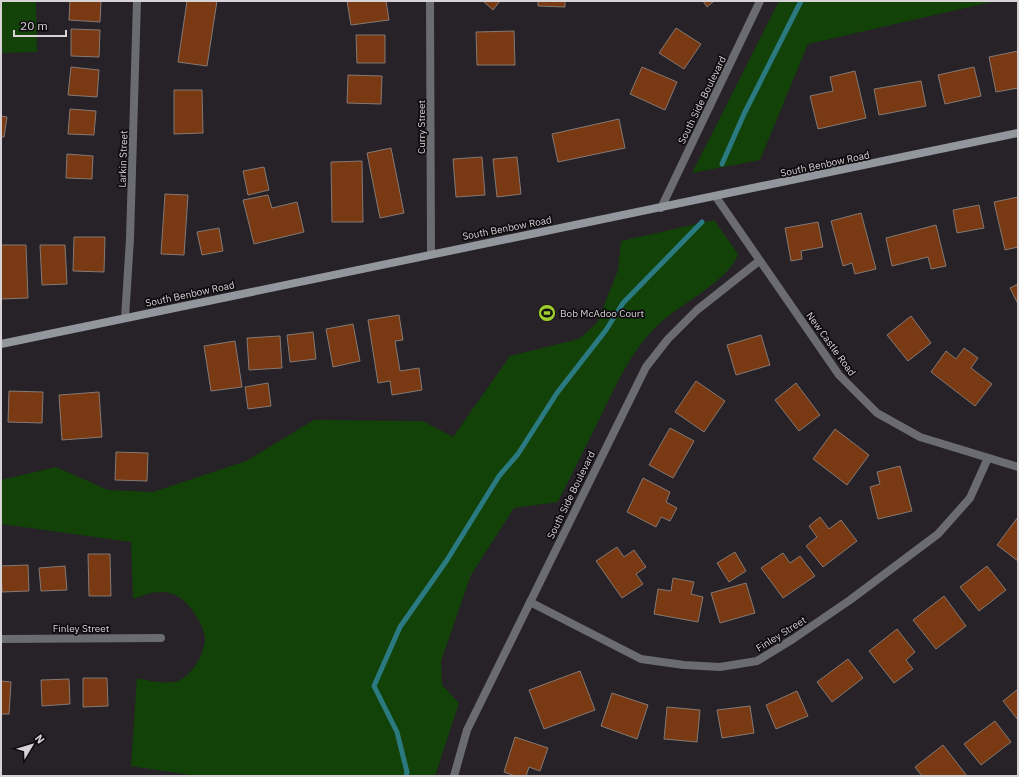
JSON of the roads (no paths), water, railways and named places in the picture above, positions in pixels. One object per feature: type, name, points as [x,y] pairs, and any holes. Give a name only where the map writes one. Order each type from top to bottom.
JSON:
[{"type":"main road","name":"South Benbow Road","points":[[1,344],[432,254],[716,197],[1018,133]]},
{"type":"street","name":"Larkin Street","points":[[125,318],[130,239],[137,1]]},
{"type":"street","name":"Curry Street","points":[[430,1],[432,254]]},
{"type":"street","name":"South Side Boulevard","points":[[661,208],[760,1]]},
{"type":"street","name":"New Castle Road","points":[[716,197],[839,375],[877,413],[920,437],[1018,467]]},
{"type":"street","name":"South Side Boulevard","points":[[454,776],[467,730],[646,368],[668,339],[697,310],[759,261]]},
{"type":"street","name":"Finley Street","points":[[530,602],[641,659],[684,665],[720,666],[757,661],[793,639],[850,600],[938,534],[970,498],[988,458]]},
{"type":"street","name":"Finley Street","points":[[1,639],[160,638]]},
{"type":"waterway","points":[[722,164],[744,114],[801,1]]},
{"type":"waterway","points":[[406,776],[407,772],[397,732],[374,686],[400,627],[447,560],[499,476],[518,454],[557,393],[606,330],[623,303],[702,222]]},
{"type":"place","name":"Bob McAdoo Court","points":[[547,313]]}]
